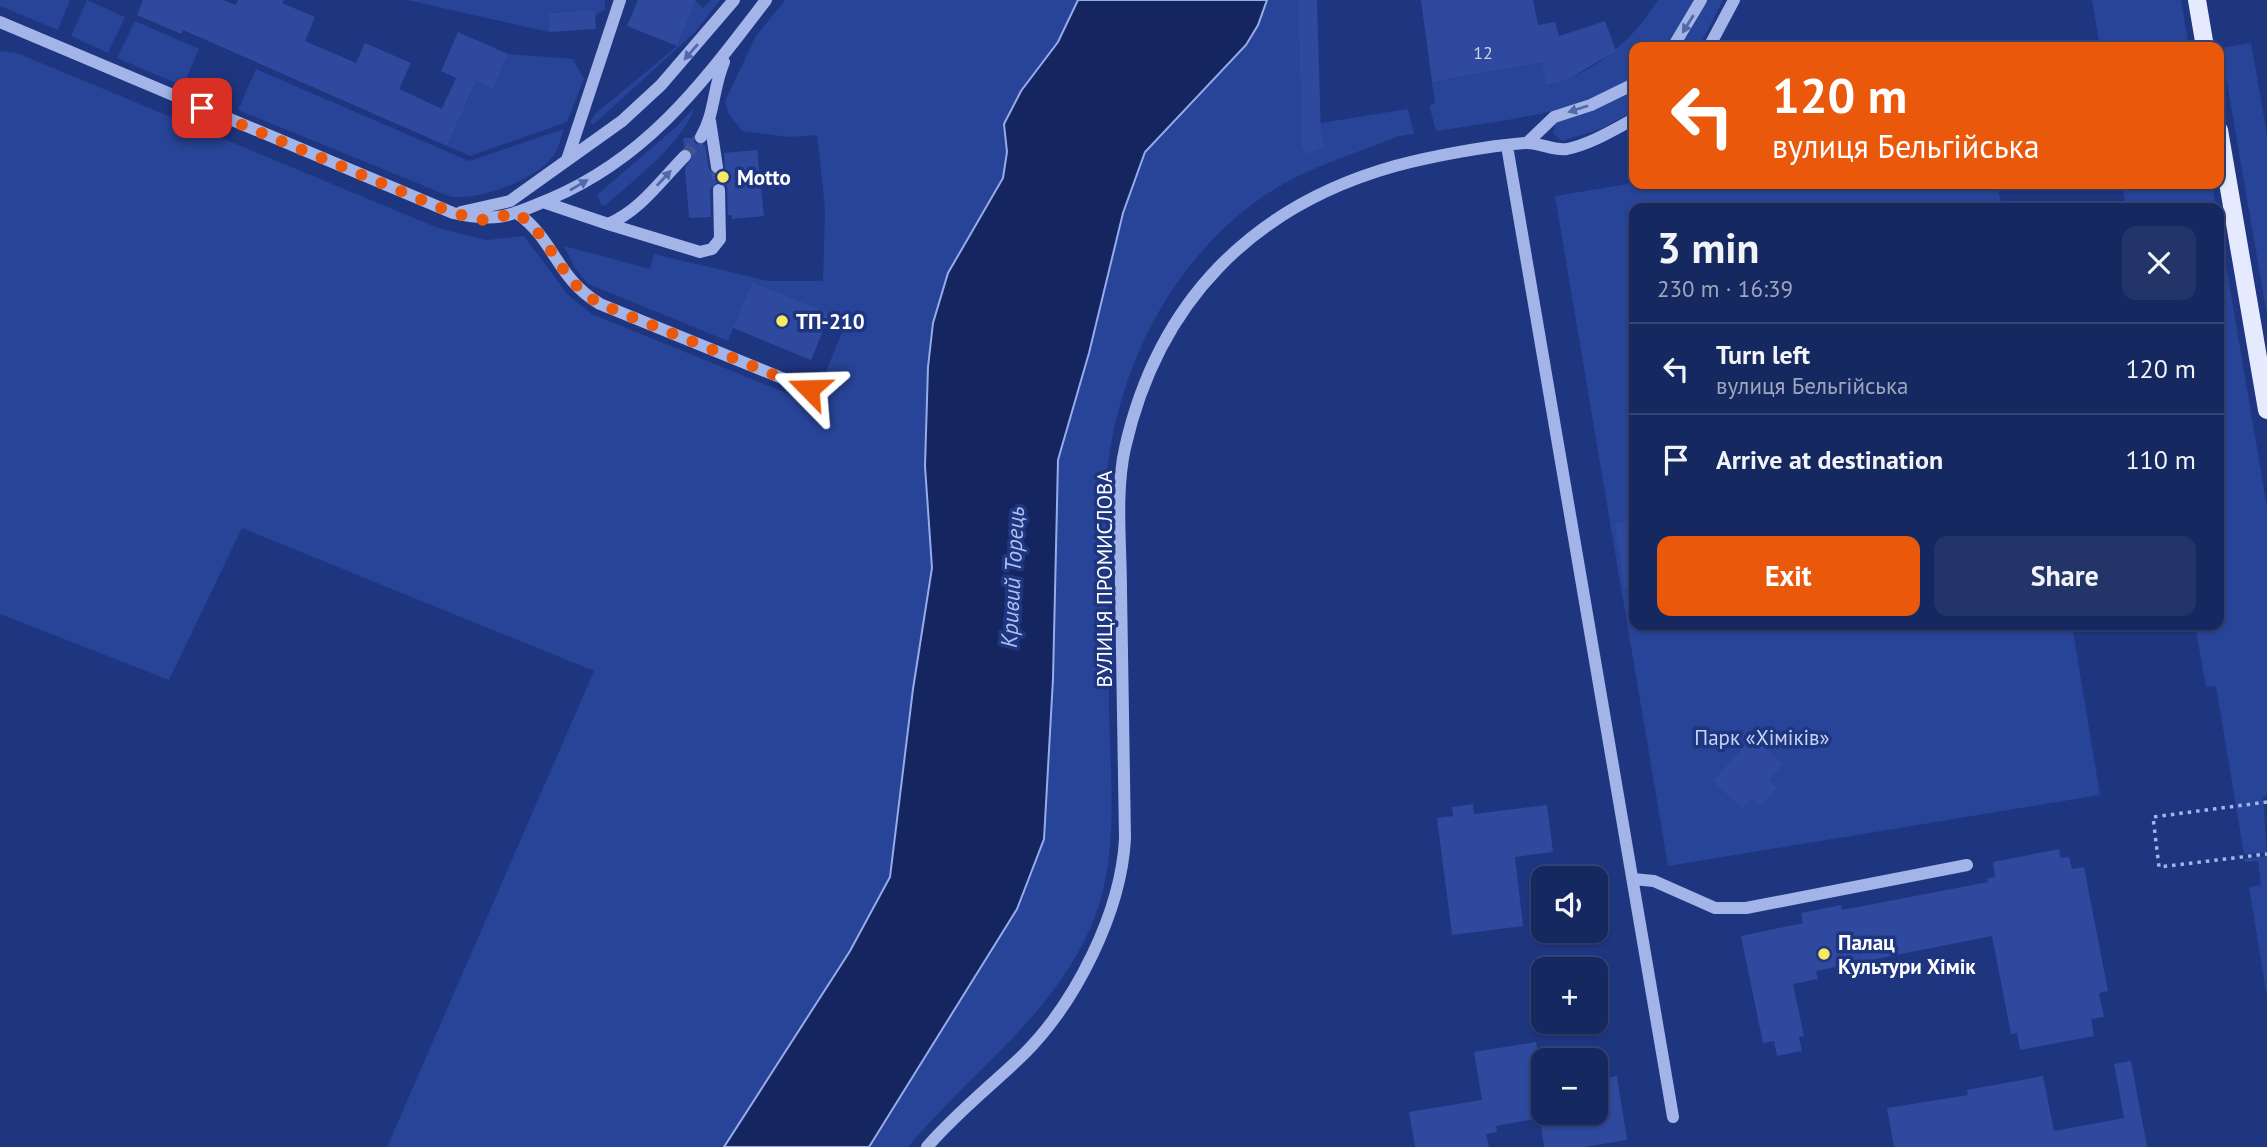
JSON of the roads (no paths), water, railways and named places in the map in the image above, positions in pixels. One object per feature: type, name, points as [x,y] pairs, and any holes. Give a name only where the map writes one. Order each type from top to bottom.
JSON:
[{"type":"main road","points":[[2197,0],[2204,42]]},
{"type":"main road","points":[[2224,158],[2264,374],[2267,410]]},
{"type":"street","points":[[567,160],[620,0]]},
{"type":"street","points":[[453,213],[510,201],[622,121],[662,85],[734,0]]},
{"type":"street","points":[[0,22],[453,213],[484,220],[517,213],[543,202],[580,184],[639,146],[684,104],[766,0]]},
{"type":"street","points":[[1676,42],[1701,0]]},
{"type":"street","points":[[1712,42],[1734,0]]},
{"type":"street","points":[[701,137],[710,121],[719,74],[730,48]]},
{"type":"street","points":[[1528,142],[1554,117],[1591,105],[1629,86]]},
{"type":"street","points":[[710,121],[717,167]]},
{"type":"street","points":[[1528,142],[1565,149],[1604,136],[1629,122]]},
{"type":"street","name":"ВУЛИЦЯ ПРОМИСЛОВА","points":[[927,1147],[1026,1052],[1046,1026],[1069,994],[1105,928],[1116,900],[1124,867],[1125,839],[1120,523],[1124,450],[1146,383],[1184,309],[1216,267],[1245,240],[1299,203],[1396,166],[1528,142]]},
{"type":"street","points":[[1507,146],[1673,1117]]},
{"type":"street","points":[[608,224],[623,218],[638,206],[685,156]]},
{"type":"street","points":[[543,202],[700,253],[712,249],[720,239],[719,190]]},
{"type":"street","points":[[517,213],[539,232],[565,275],[581,293],[600,304],[809,389]]},
{"type":"street","points":[[1633,879],[1654,881],[1714,908],[1746,908],[1967,865]]},
{"type":"water","name":"Кривий Торець","points":[[1078,0],[1267,0],[1258,25],[1246,45],[1145,152],[1123,213],[1089,353],[1058,460],[1053,679],[1044,839],[1017,909],[869,1147],[724,1147],[850,951],[890,877],[913,689],[932,568],[925,466],[928,367],[933,323],[948,273],[1003,178],[1007,152],[1004,124],[1021,91],[1058,42]]},
{"type":"tunnel","points":[[685,156],[701,137]]},
{"type":"tunnel","points":[[717,167],[719,190]]},
{"type":"place","name":"Motto","points":[[723,177]]},
{"type":"place","name":"ТП-210","points":[[782,321]]},
{"type":"place","name":"Палац Культури Хімік","points":[[1824,954]]},
{"type":"park label","name":"Парк «Хіміків»","points":[[1762,737]]}]
